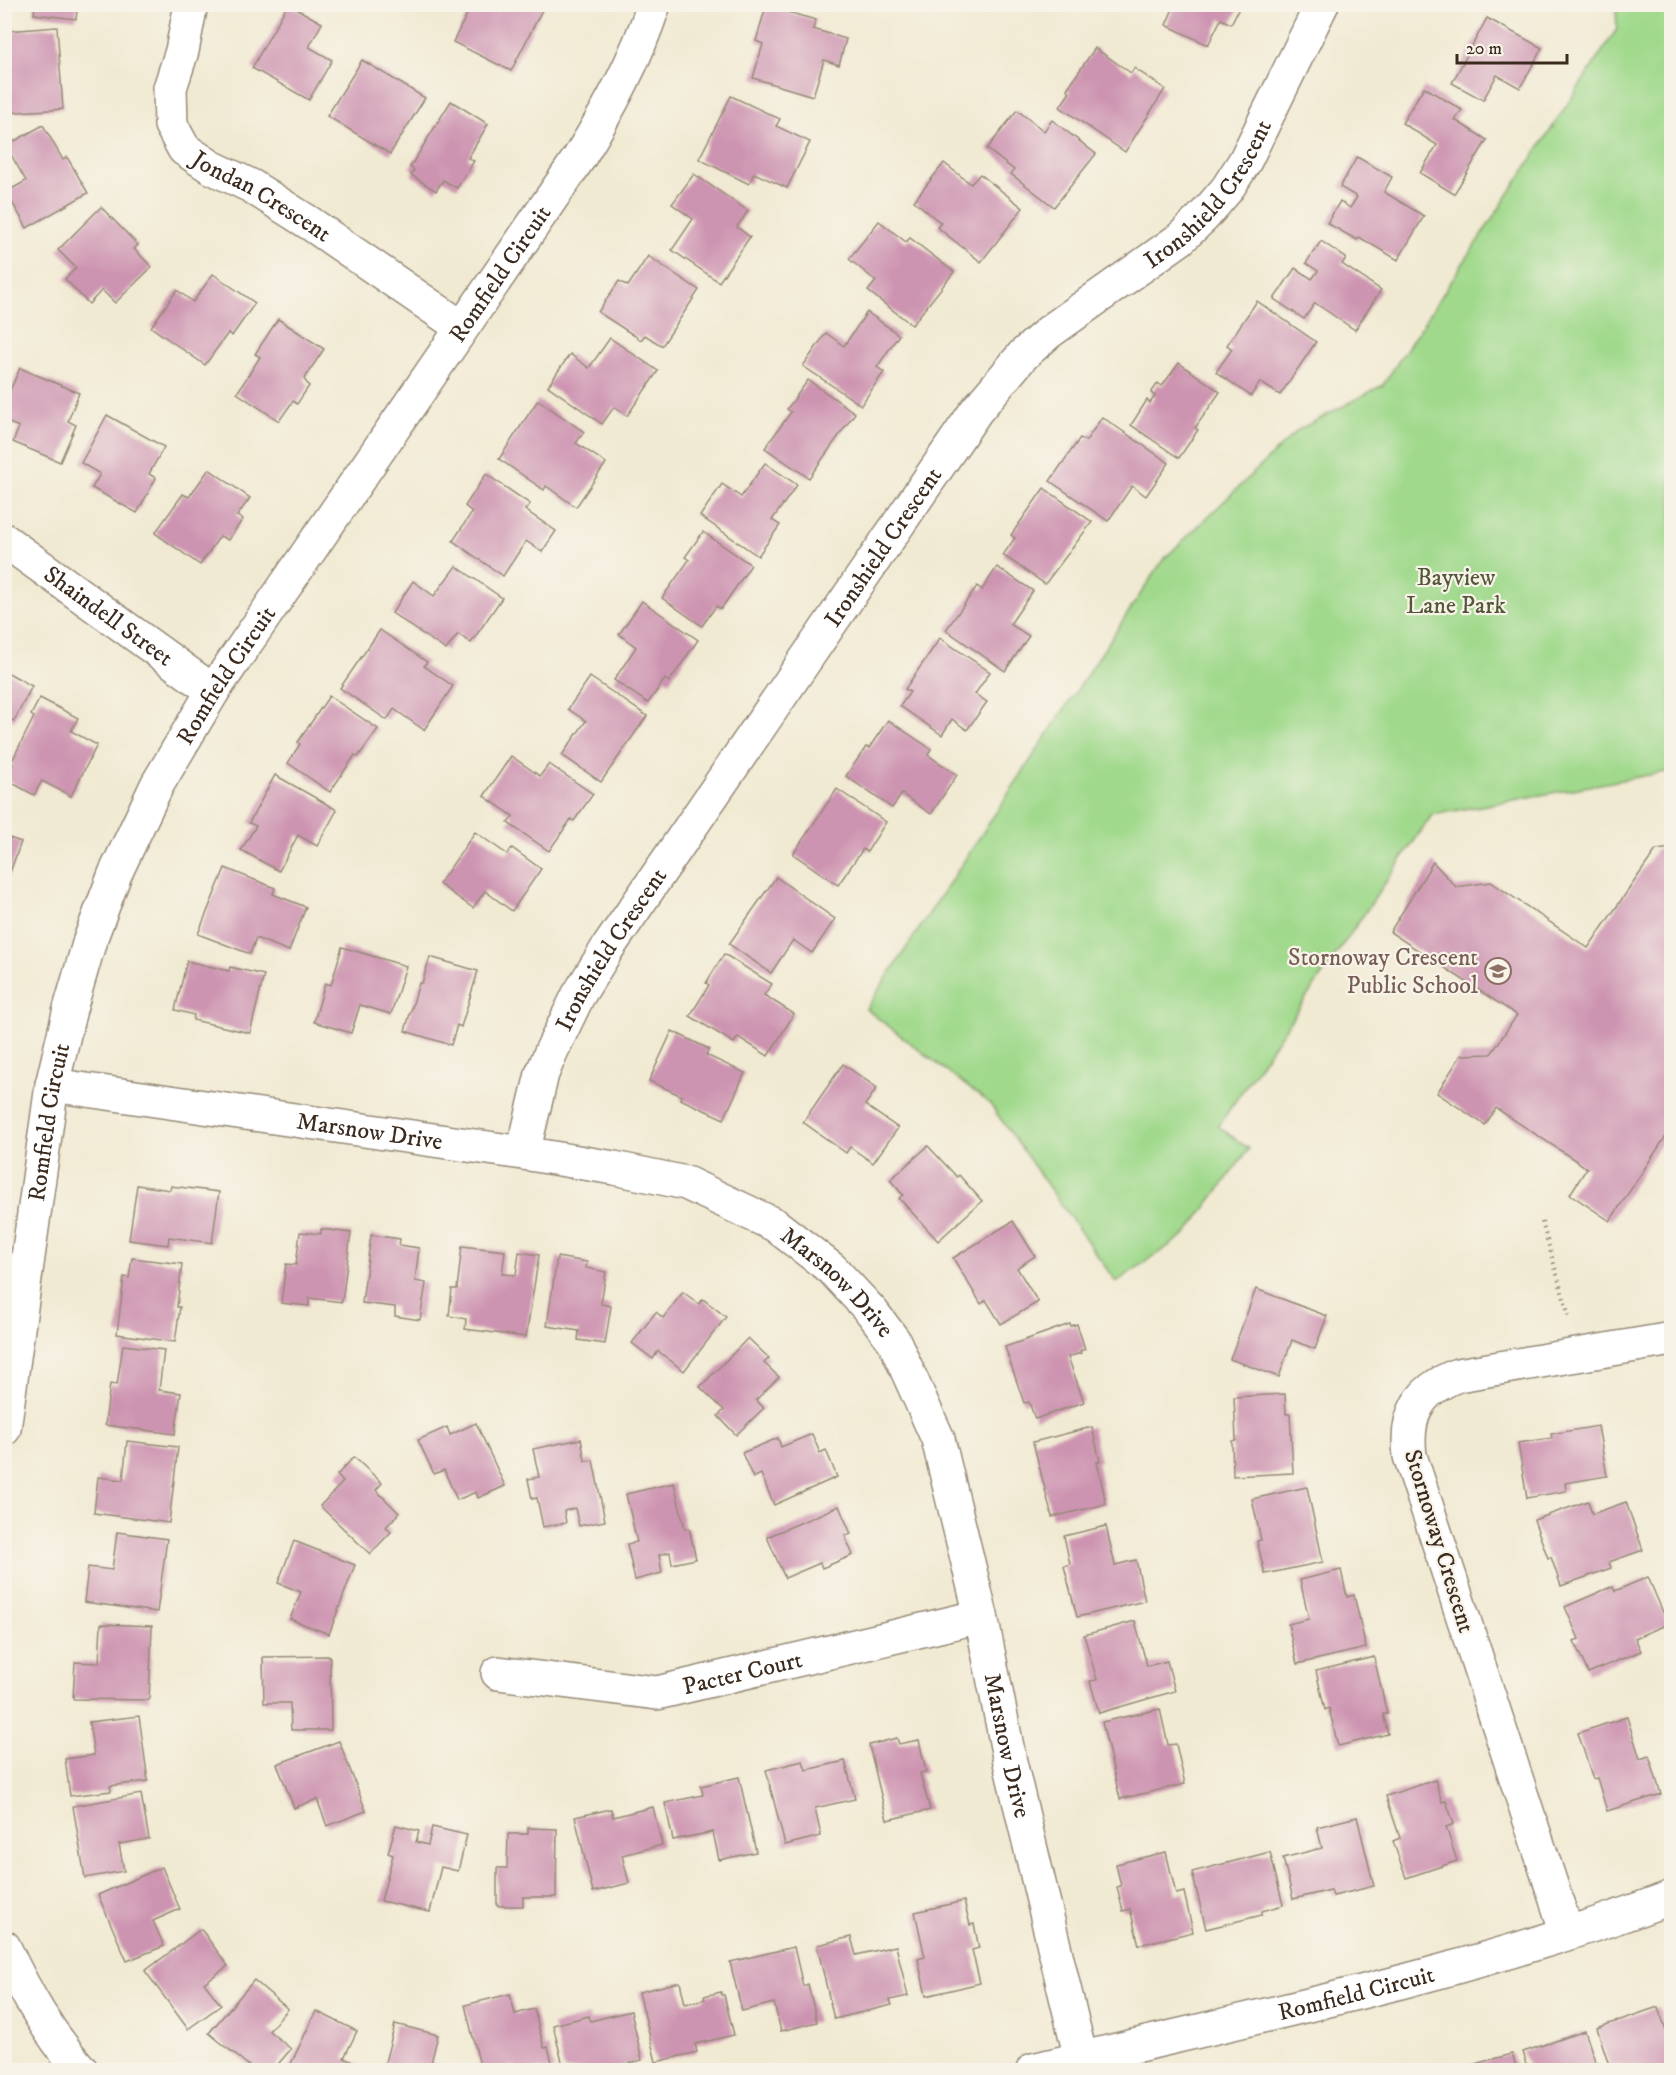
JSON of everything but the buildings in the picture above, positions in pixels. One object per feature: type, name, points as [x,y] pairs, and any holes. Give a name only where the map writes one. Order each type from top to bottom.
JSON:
[{"type":"street","name":"Jondan Crescent","points":[[191,4],[182,51],[170,88],[171,124],[184,149],[211,167],[251,186],[311,224],[461,327]]},
{"type":"street","name":"Romfield Circuit","points":[[4,1429],[52,1085],[70,1009],[90,940],[115,874],[158,784],[213,691],[579,158],[630,68],[654,4]]},
{"type":"street","name":"Ironshield Crescent","points":[[523,1153],[542,1074],[584,986],[607,949],[976,411],[1023,355],[1049,332],[1180,239],[1212,207],[1245,161],[1322,4]]},
{"type":"street","name":"Shaindell Street","points":[[4,540],[213,691]]},
{"type":"street","name":"Marsnow Drive","points":[[52,1085],[523,1153],[615,1168],[686,1183],[775,1225],[831,1269],[872,1312],[894,1341],[938,1440],[981,1616],[1010,1762],[1081,2059]]},
{"type":"street","name":"Stornoway Crescent","points":[[1567,1933],[1410,1456],[1408,1439],[1410,1422],[1416,1406],[1427,1392],[1441,1381],[1458,1375],[1671,1339]]},
{"type":"street","name":"Pacter Court","points":[[498,1672],[657,1693],[981,1616]]},
{"type":"street","name":"Romfield Circuit","points":[[1033,2070],[1468,1964],[1671,1897]]},
{"type":"street","points":[[4,1947],[30,2001],[61,2047],[81,2070]]},
{"type":"path","points":[[1542,1222],[1573,1329]]},
{"type":"green space","name":"Bayview Lane Park","points":[[1616,5],[1671,5],[1671,771],[1432,815],[1218,1126],[1249,1149],[1186,1234],[1116,1282],[990,1104],[866,1009],[1163,560],[1298,430],[1383,385],[1617,29]]},
{"type":"place","name":"Stornoway Crescent Public School","points":[[1498,971]]}]
